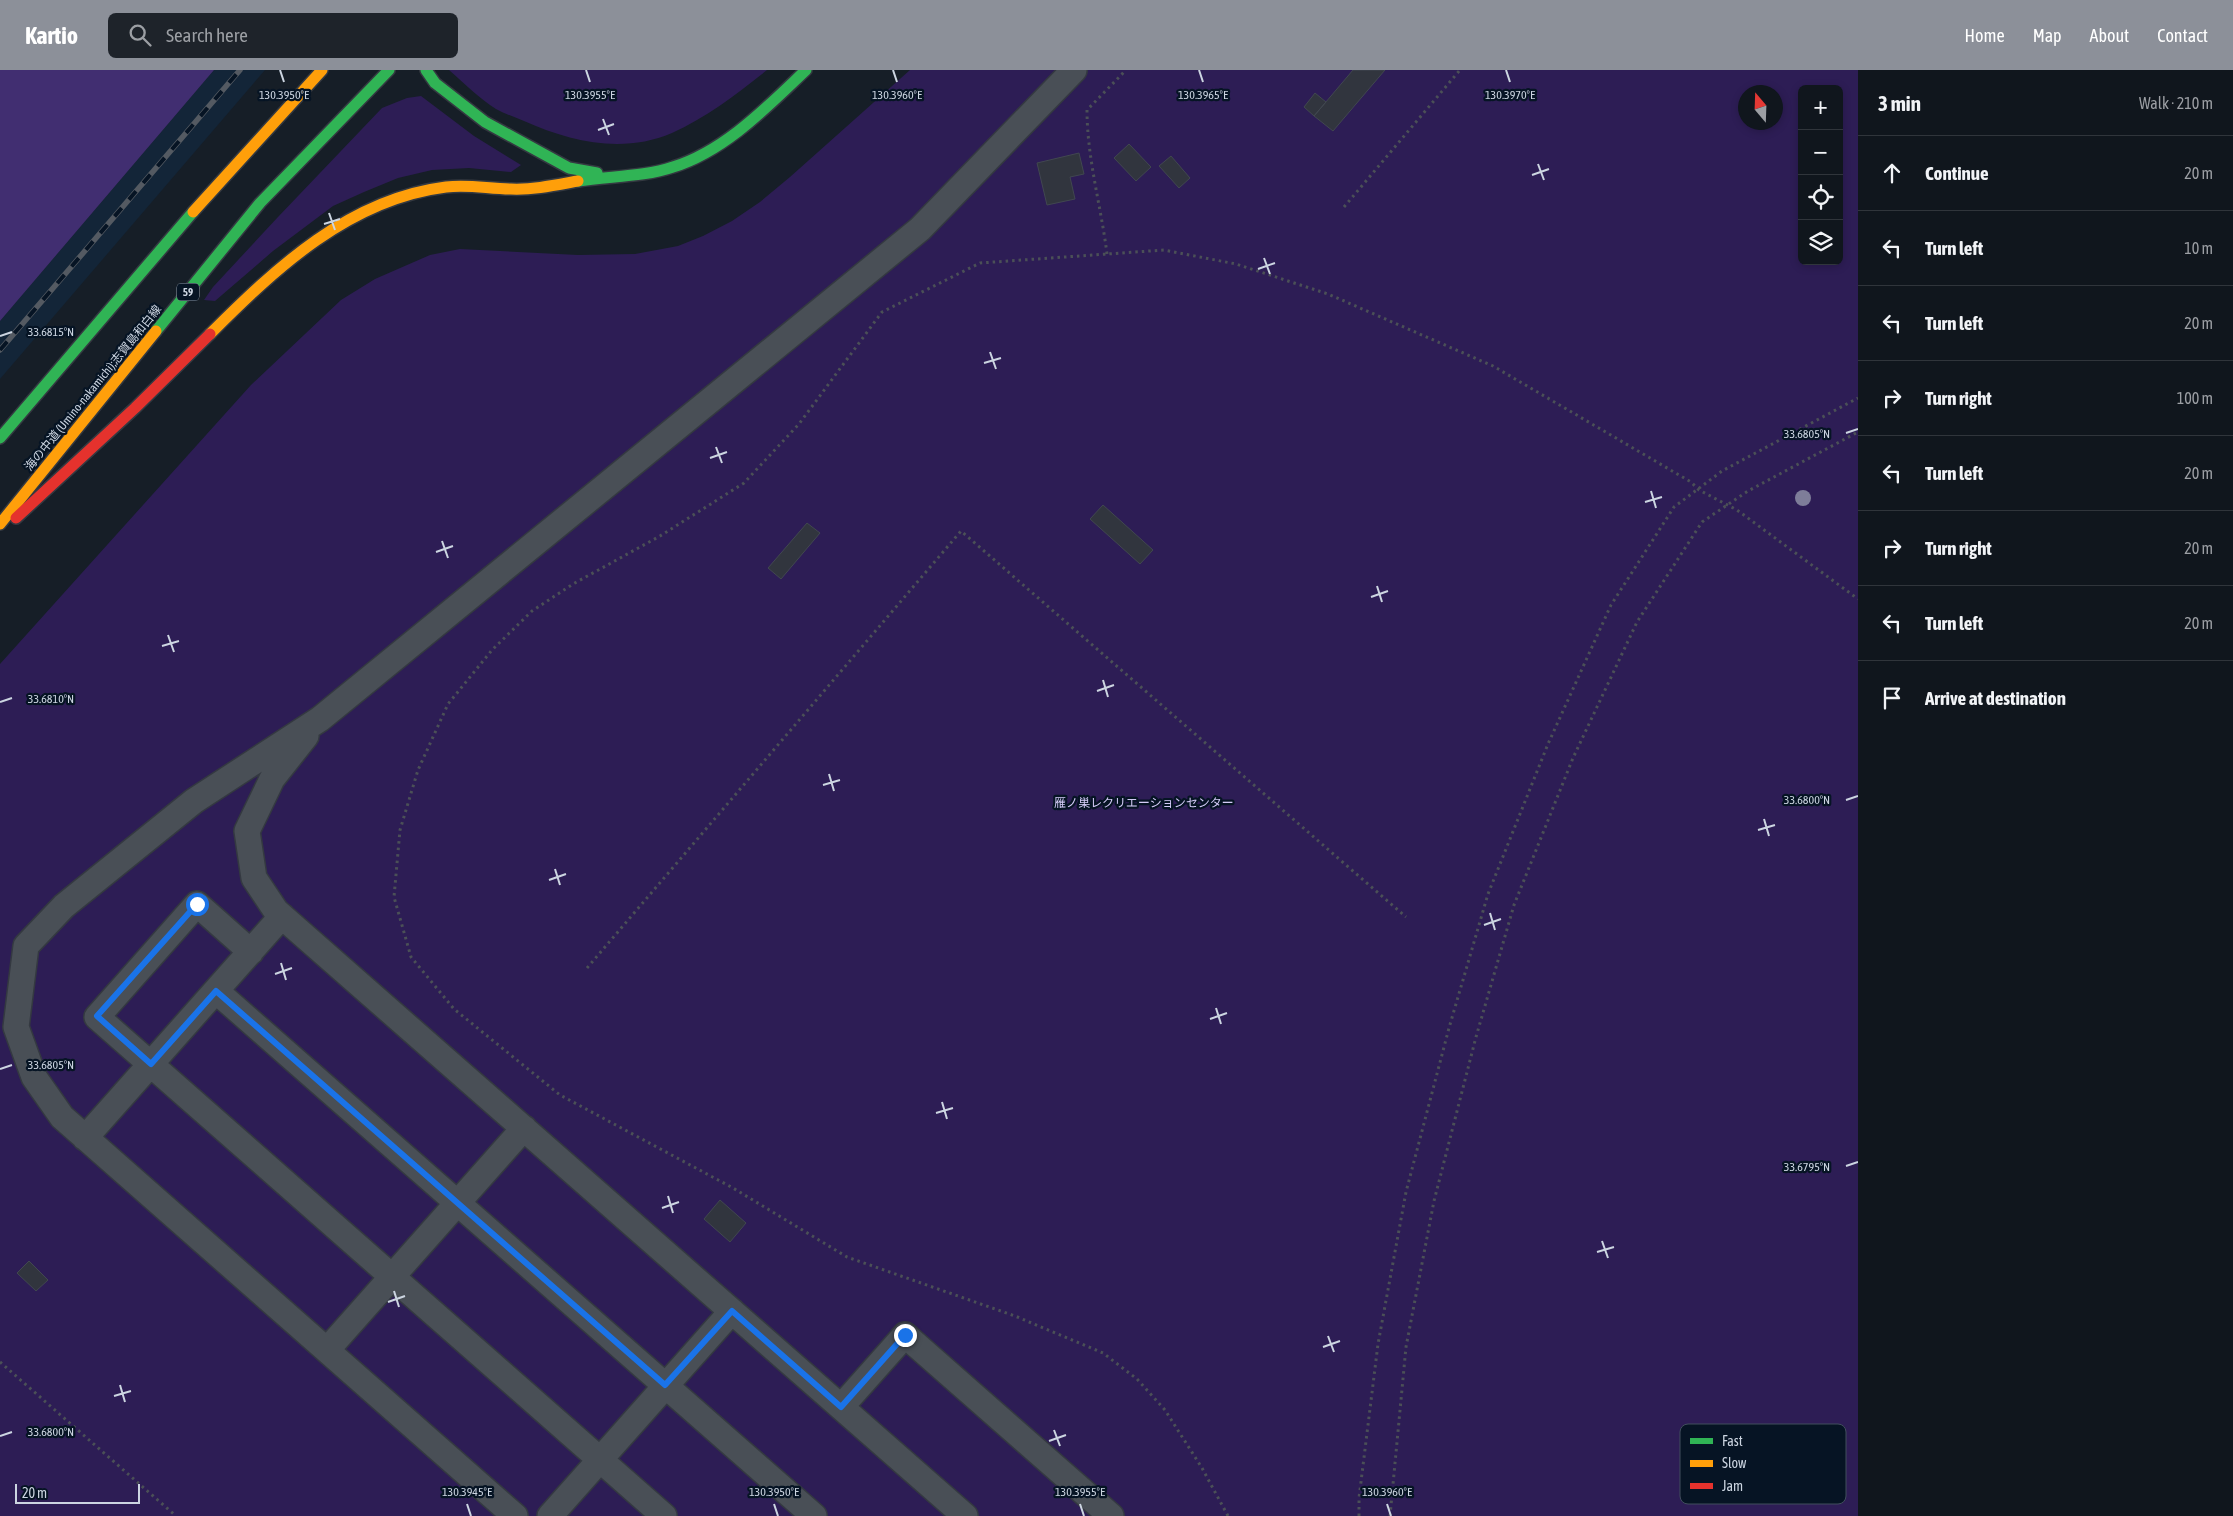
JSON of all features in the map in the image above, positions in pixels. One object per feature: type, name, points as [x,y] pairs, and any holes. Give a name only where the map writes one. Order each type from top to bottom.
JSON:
[{"type":"street","points":[[0,438],[218,183],[322,70]]},
{"type":"street","name":"海の中道 (Umino-nakamichi);志賀島和白線","points":[[0,524],[260,203],[389,70]]},
{"type":"street","points":[[426,70],[435,83],[485,122],[569,168],[614,176]]},
{"type":"street","points":[[0,532],[150,394],[260,287],[318,238],[344,221],[408,195],[438,188],[471,185],[516,189],[652,173],[681,164],[722,140],[806,70]]},
{"type":"lane","points":[[515,1516],[62,1116],[34,1077],[16,1027],[26,946],[64,906],[194,801],[320,719],[920,229],[1074,70]]},
{"type":"lane","points":[[320,719],[272,779],[247,831],[254,878],[276,912],[965,1516]]},
{"type":"lane","points":[[250,952],[197,904],[97,1016],[664,1516]]},
{"type":"lane","points":[[85,1138],[282,916]]},
{"type":"lane","points":[[216,991],[814,1516]]},
{"type":"lane","points":[[327,1350],[524,1128]]},
{"type":"lane","points":[[550,1516],[732,1311]]},
{"type":"lane","points":[[841,1407],[905,1335],[1111,1516]]},
{"type":"path","points":[[1107,254],[1102,216],[1087,138],[1087,110],[1126,70]]},
{"type":"path","points":[[1344,207],[1460,70]]},
{"type":"path","points":[[1228,1516],[1202,1468],[1165,1410],[1138,1379],[1103,1353],[1015,1316],[847,1258],[733,1188],[560,1095],[454,1009],[411,957],[394,897],[400,830],[418,770],[448,704],[492,650],[532,611],[573,584],[660,536],[744,484],[800,424],[882,312],[980,263],[1164,250],[1236,264],[1328,294],[1493,366],[1682,477],[1699,490],[1737,510],[1858,599]]},
{"type":"path","points":[[1359,1516],[1359,1498],[1378,1344],[1406,1192],[1449,1028],[1488,894],[1548,744],[1611,605],[1674,507],[1722,471],[1858,398]]},
{"type":"path","points":[[1390,1516],[1406,1347],[1434,1201],[1476,1037],[1514,905],[1573,758],[1637,622],[1702,522],[1726,505],[1858,432]]},
{"type":"path","points":[[586,968],[961,531],[1406,917]]},
{"type":"path","points":[[0,1362],[176,1516]]},
{"type":"shaded area","points":[[0,70],[214,70],[0,321]]},
{"type":"shaded area","points":[[214,70],[265,70],[0,379],[0,321]]},
{"type":"green space","points":[[449,70],[767,70],[721,104],[685,127],[654,139],[616,144],[597,143],[560,135],[496,109],[484,101]]},
{"type":"green space","name":"雁ノ巣レクリエーションセンター","points":[[910,70],[1858,70],[1858,1516],[0,1516],[0,664],[251,385],[341,300],[375,279],[430,255],[460,249],[578,255],[635,254],[678,246],[732,221],[760,202],[790,177]]},
{"type":"green space","points":[[421,96],[474,136],[521,165],[511,172],[469,168],[432,170],[398,178],[364,192],[333,206],[273,251],[215,301],[204,300],[213,287],[382,108],[407,98]]},
{"type":"building","points":[[1353,70],[1385,70],[1333,131],[1314,116]]},
{"type":"building","points":[[1315,93],[1326,102],[1314,116],[1304,107]]},
{"type":"building","points":[[1129,144],[1151,167],[1136,181],[1114,158]]},
{"type":"building","points":[[1079,153],[1084,174],[1070,177],[1075,199],[1047,205],[1037,163]]},
{"type":"building","points":[[1171,156],[1190,178],[1179,188],[1159,166]]},
{"type":"building","points":[[1103,505],[1153,550],[1140,564],[1090,519]]},
{"type":"building","points":[[807,523],[820,533],[781,579],[768,568]]},
{"type":"building","points":[[720,1200],[746,1223],[730,1242],[704,1219]]},
{"type":"building","points":[[29,1261],[48,1280],[36,1291],[17,1273]]},
{"type":"railway","points":[[0,350],[240,70]]},
{"type":"traffic: fast","points":[[156,331],[260,203],[389,70]]},
{"type":"traffic: fast","points":[[426,70],[435,83],[485,122],[569,168],[597,173]]},
{"type":"traffic: fast","points":[[578,181],[650,173],[692,160],[728,139],[745,126],[806,70]]},
{"type":"traffic: fast","points":[[0,438],[193,212]]},
{"type":"traffic: slow","points":[[193,212],[322,70]]},
{"type":"traffic: slow","points":[[210,334],[261,285],[316,240],[346,221],[377,206],[411,194],[446,187],[528,189],[578,181]]},
{"type":"traffic: slow","points":[[0,524],[156,331]]},
{"type":"traffic: jam","points":[[16,518],[135,408],[210,334]]},
{"type":"route","points":[[197,904],[97,1016],[151,1064],[216,991],[665,1385],[732,1311],[841,1407],[905,1335]]}]
